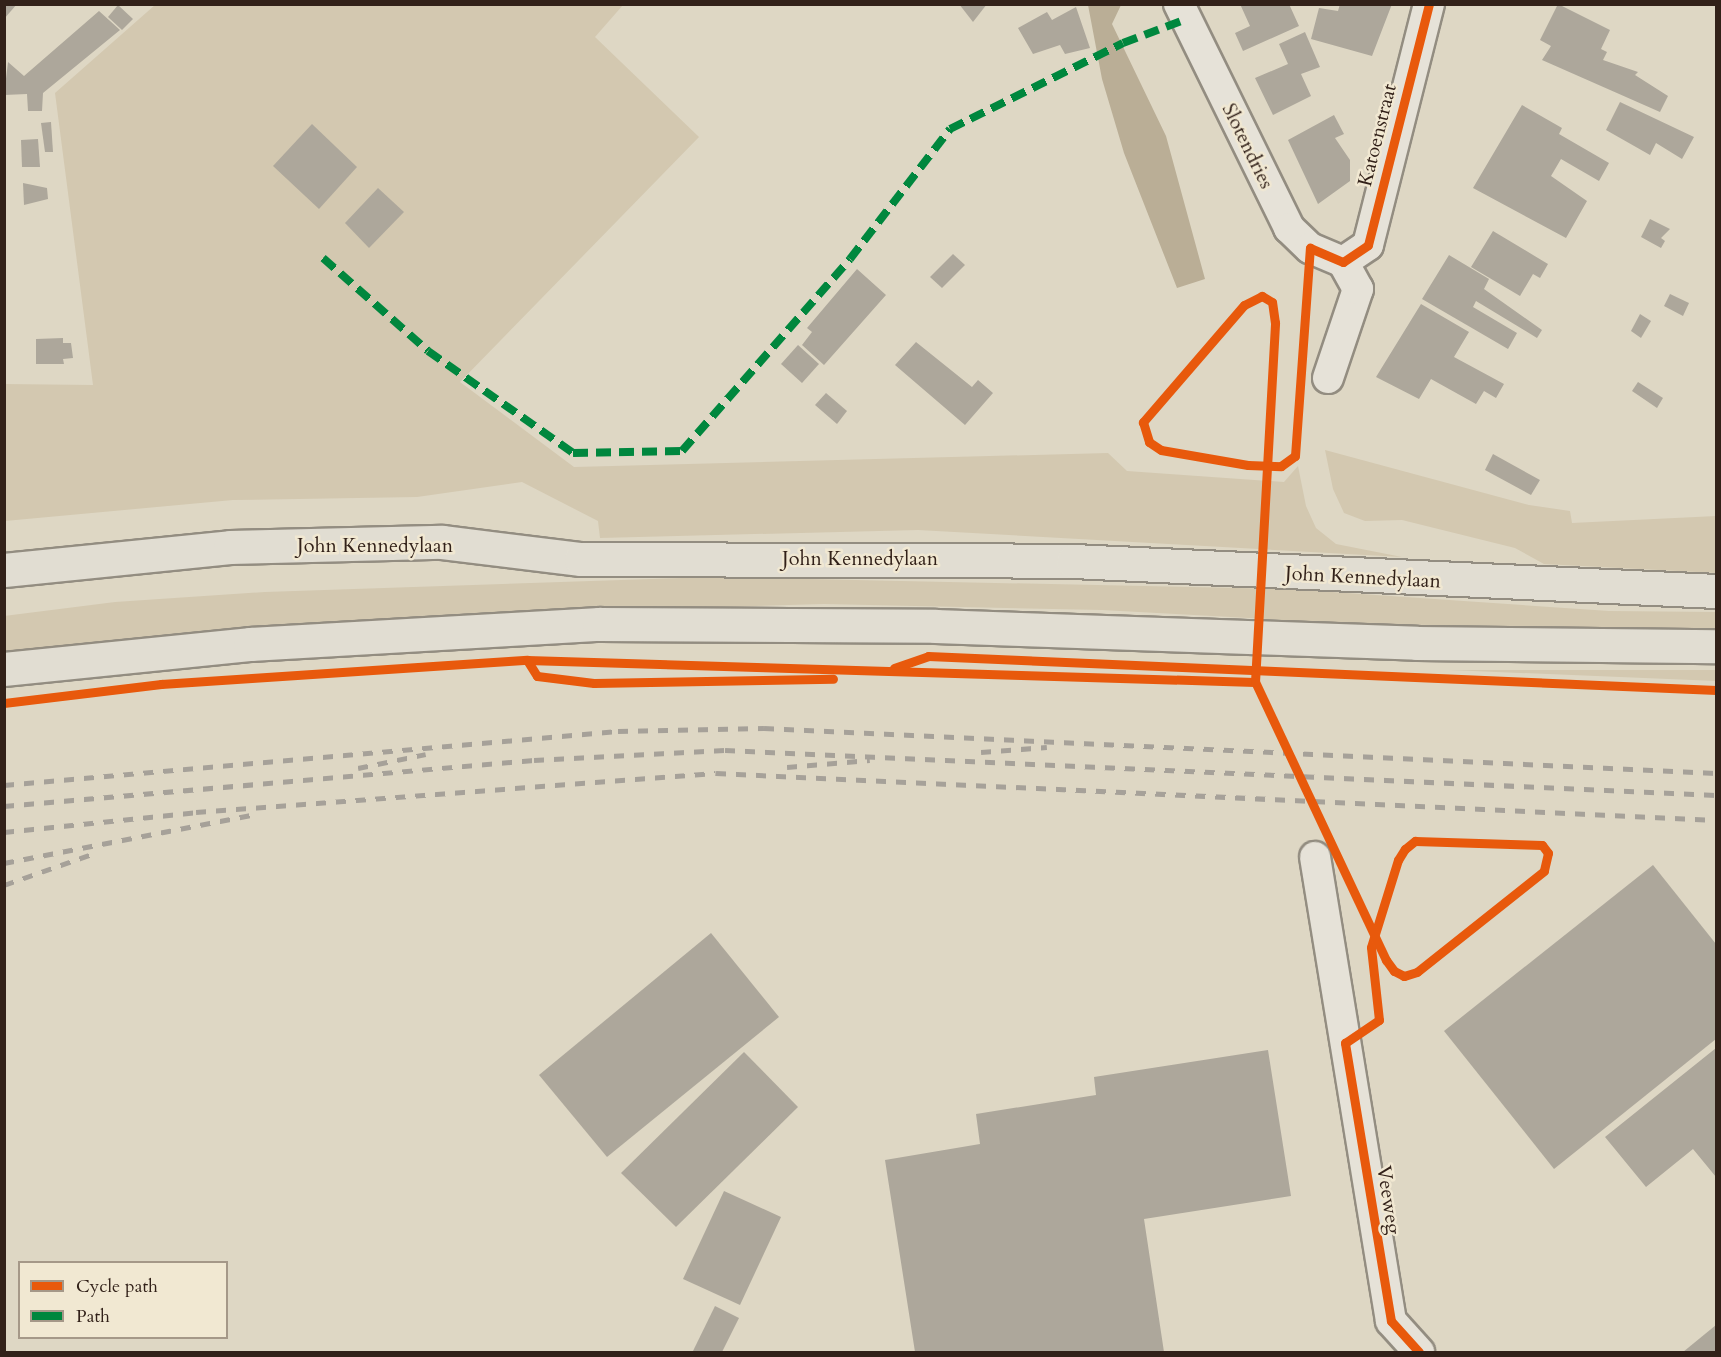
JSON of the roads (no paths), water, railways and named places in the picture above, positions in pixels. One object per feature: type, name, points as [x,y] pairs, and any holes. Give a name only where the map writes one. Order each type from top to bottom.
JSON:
[{"type":"highway","name":"John Kennedylaan","points":[[4,570],[230,547],[442,542],[581,559],[1073,561],[1716,591]]},
{"type":"highway","points":[[4,669],[250,644],[599,624],[935,626],[1440,644],[1716,646]]},
{"type":"street","name":"Slotendries","points":[[1179,4],[1289,228],[1310,248],[1343,262]]},
{"type":"street","name":"Katoenstraat","points":[[1343,262],[1368,245],[1429,4]]},
{"type":"street","points":[[1328,378],[1358,288],[1343,262]]},
{"type":"street","name":"Veeweg","points":[[1315,857],[1391,1321],[1419,1353]]},
{"type":"railway","points":[[4,785],[618,731],[764,728],[1716,773]]},
{"type":"railway","points":[[981,752],[1047,747]]},
{"type":"railway","points":[[4,806],[534,760],[725,750],[1716,795]]},
{"type":"railway","points":[[358,768],[426,754]]},
{"type":"railway","points":[[787,767],[870,760]]},
{"type":"railway","points":[[4,832],[196,812],[716,773],[1716,820]]},
{"type":"railway","points":[[4,863],[252,815]]},
{"type":"railway","points":[[4,885],[95,853]]}]
